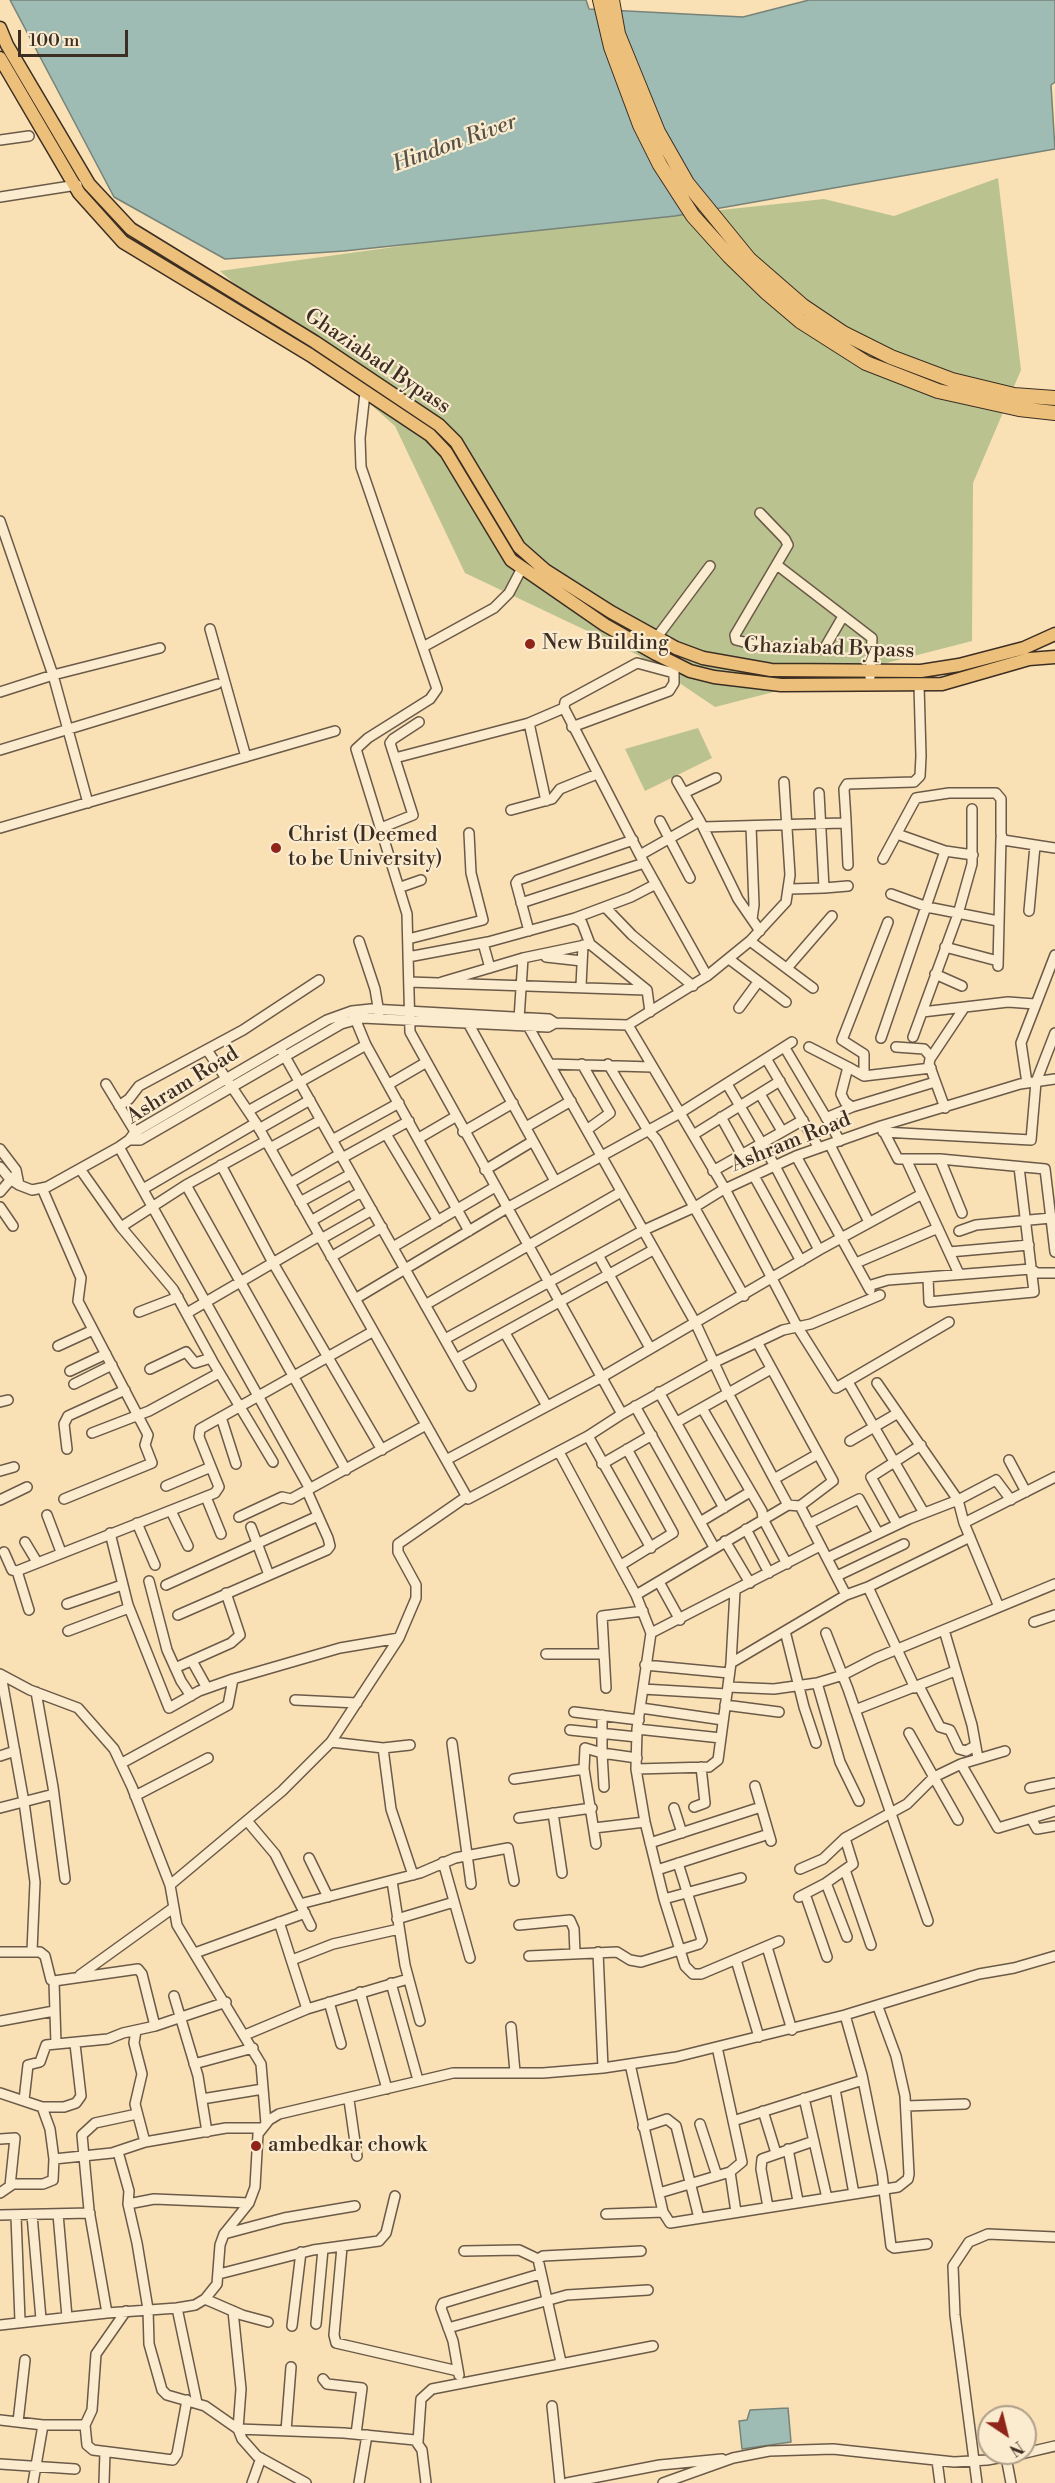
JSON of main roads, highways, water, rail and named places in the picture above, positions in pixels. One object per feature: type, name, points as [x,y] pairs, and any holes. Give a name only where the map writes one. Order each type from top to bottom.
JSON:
[{"type":"highway","points":[[600,0],[615,58],[640,125],[660,165],[693,216],[767,293],[808,327],[866,363],[938,391],[1018,409],[1055,413]]},
{"type":"highway","points":[[612,0],[618,34],[658,132],[687,183],[749,259],[803,306],[843,333],[891,357],[952,380],[1014,395],[1055,398]]},
{"type":"main road","name":"Ghaziabad Bypass","points":[[0,28],[7,45],[89,184],[130,229],[315,342],[439,425],[456,442],[519,547],[545,570],[657,637],[703,658],[732,665],[771,670],[921,671],[959,665],[1024,648],[1055,634]]},
{"type":"main road","name":"Ghaziabad Bypass","points":[[0,58],[74,185],[123,242],[310,356],[430,435],[446,452],[511,560],[674,669],[714,677],[781,685],[919,685],[942,684],[1029,659],[1055,657]]},
{"type":"water","name":"Hindon River","points":[[10,0],[586,0],[589,9],[743,17],[809,0],[1055,0],[1055,82],[1051,85],[1055,149],[675,216],[344,251],[225,259],[114,197]]},
{"type":"water","points":[[788,2408],[791,2442],[742,2449],[739,2421],[747,2420],[750,2410]]},
{"type":"place","name":"New Building","points":[[530,644]]},
{"type":"place","name":"Christ (Deemed to be University)","points":[[276,848]]},
{"type":"place","name":"ambedkar chowk","points":[[256,2146]]}]
